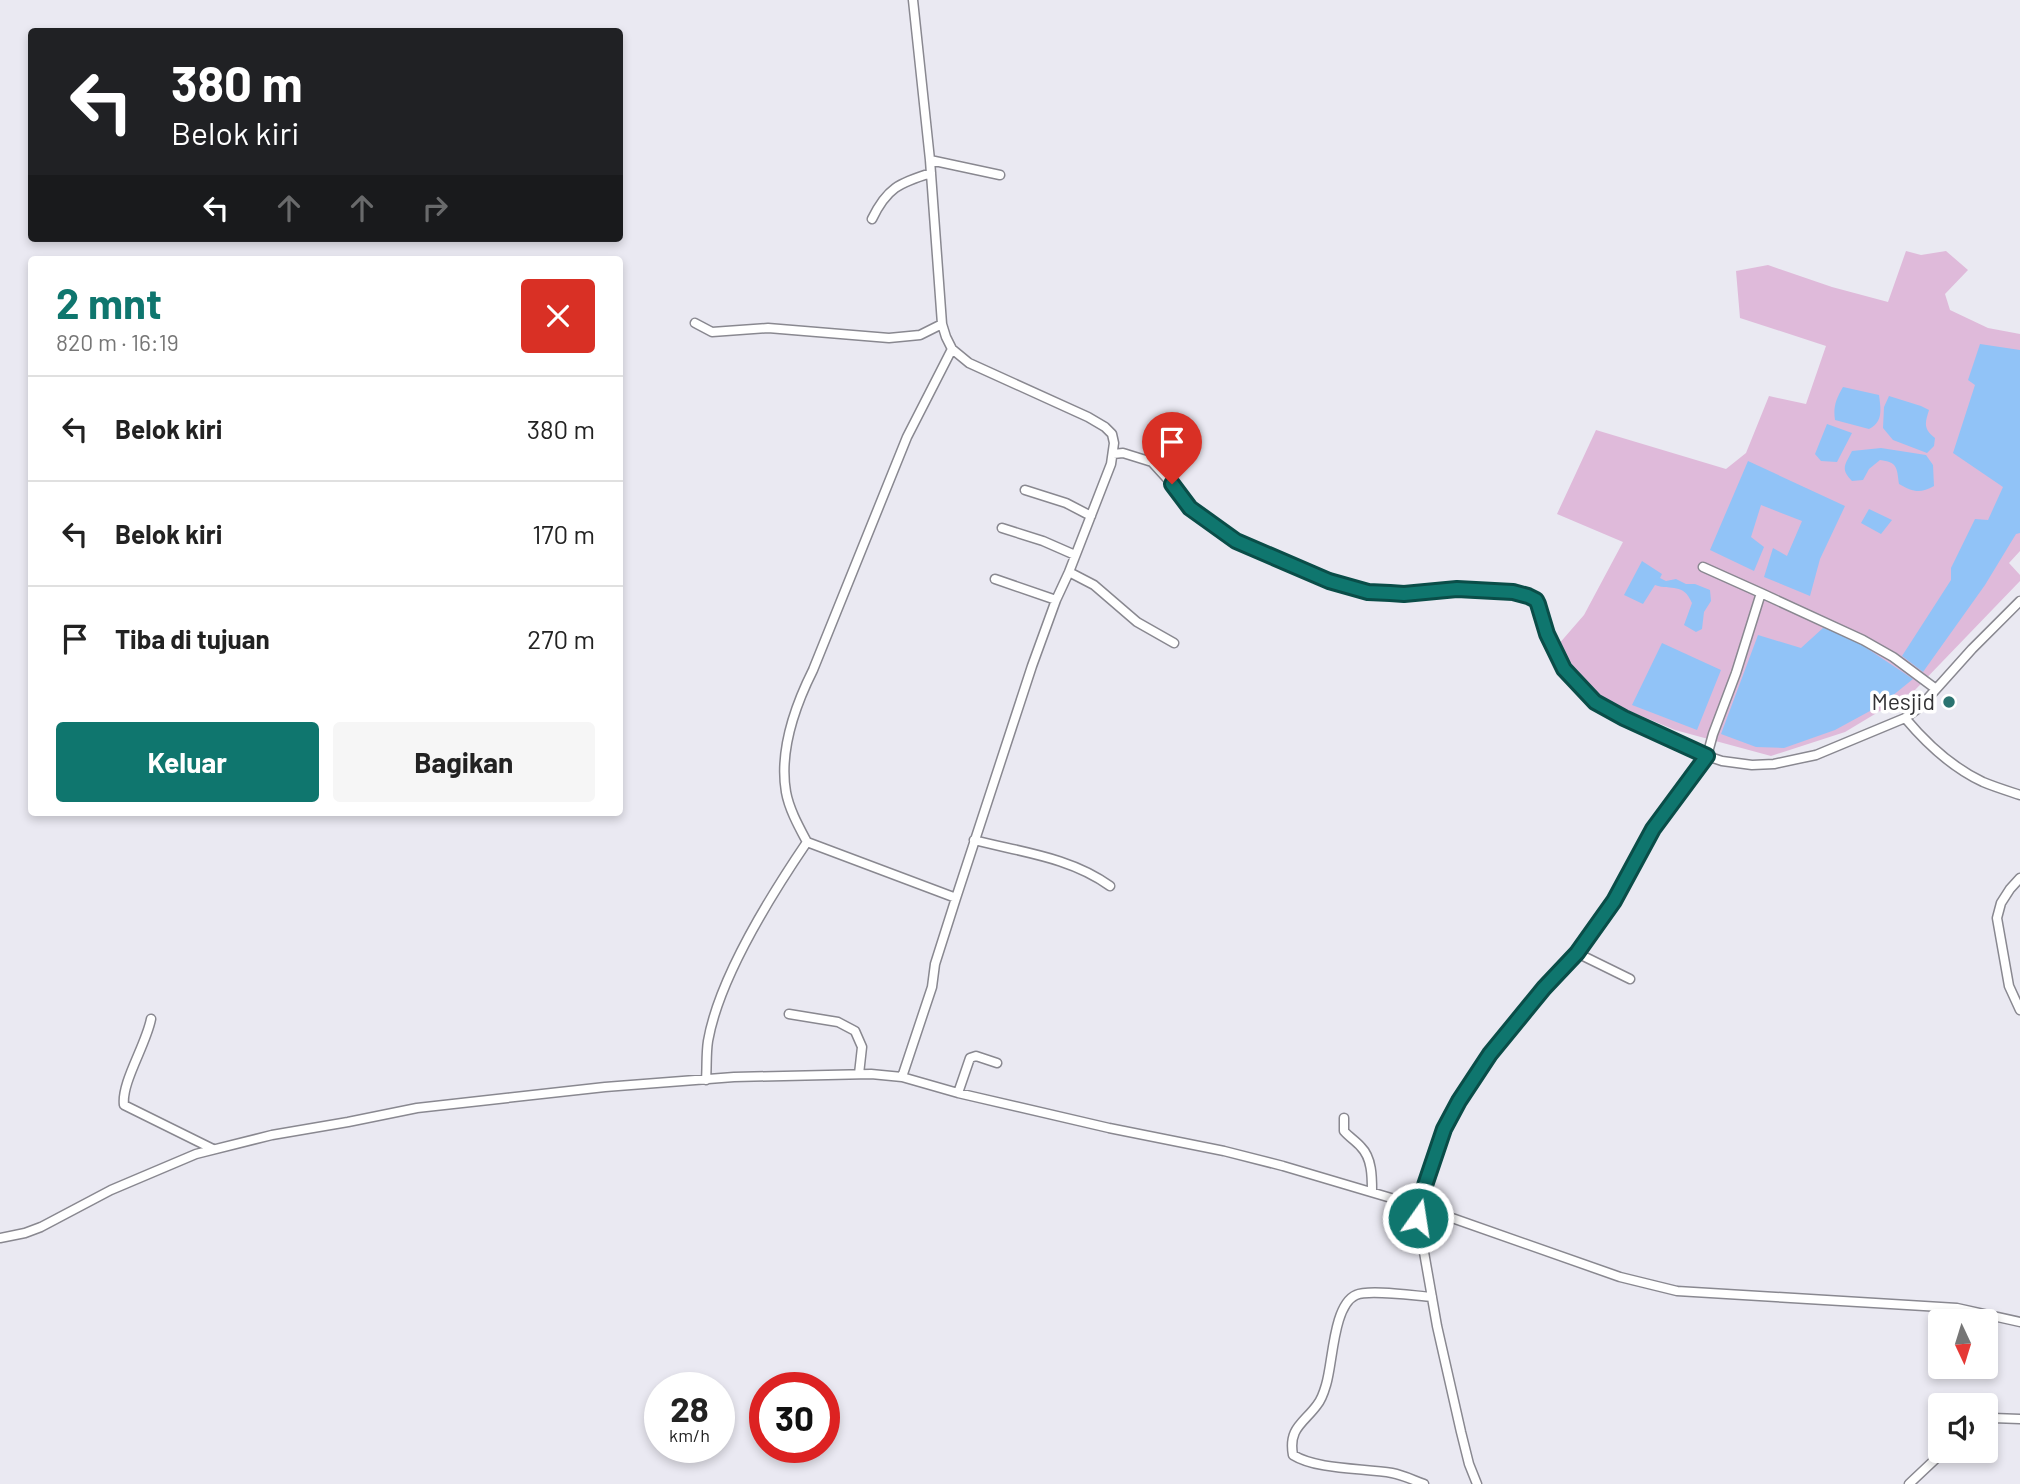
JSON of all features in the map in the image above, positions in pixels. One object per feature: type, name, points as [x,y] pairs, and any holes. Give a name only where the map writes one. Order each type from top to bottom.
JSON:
[{"type":"street","points":[[902,1077],[932,987],[936,964],[974,840],[1056,600],[1111,464],[1114,443],[1112,434],[1105,427],[1088,417],[969,363],[952,349],[942,324],[930,160],[913,0]]},
{"type":"street","points":[[930,160],[1000,175]]},
{"type":"street","points":[[872,219],[887,193],[907,180],[931,173]]},
{"type":"street","points":[[695,323],[712,332],[768,328],[890,338],[920,335],[942,324]]},
{"type":"street","points":[[952,349],[907,437],[863,550],[804,688],[785,750],[784,775],[786,794],[807,842],[956,898]]},
{"type":"street","points":[[1113,454],[1124,453],[1152,463],[1190,508],[1236,541],[1329,581],[1359,590],[1390,593],[1457,589],[1513,592],[1536,600],[1547,634],[1564,669],[1595,702],[1624,718],[1721,761],[1752,765],[1792,761],[1816,755],[1905,718],[1920,707],[2020,601]]},
{"type":"street","points":[[1025,490],[1066,503],[1091,516]]},
{"type":"street","points":[[1003,528],[1075,555]]},
{"type":"street","points":[[1703,567],[1863,640],[1893,657],[1936,689]]},
{"type":"street","points":[[1069,572],[1094,584],[1137,622],[1174,643]]},
{"type":"street","points":[[995,579],[1056,600]]},
{"type":"street","points":[[1478,1484],[1469,1464],[1461,1432],[1432,1297],[1418,1206],[1444,1129],[1459,1101],[1490,1054],[1544,988],[1577,953],[1614,901],[1653,829],[1707,756],[1761,593]]},
{"type":"street","points":[[1905,718],[1932,747],[1967,773],[1983,782],[2020,795]]},
{"type":"street","points":[[974,840],[1053,859],[1094,875],[1110,886]]},
{"type":"street","points":[[706,1080],[708,1043],[734,968],[782,880],[807,842]]},
{"type":"street","points":[[2020,878],[2001,903],[1997,918],[2009,986],[2020,1010]]},
{"type":"street","points":[[1577,953],[1630,979]]},
{"type":"street","points":[[789,1014],[838,1021],[855,1031],[862,1047],[859,1074]]},
{"type":"street","points":[[151,1019],[146,1039],[124,1093],[124,1105],[213,1149]]},
{"type":"street","points":[[958,1093],[970,1058],[976,1056],[997,1063]]},
{"type":"street","points":[[0,1238],[41,1227],[111,1191],[196,1154],[272,1135],[417,1108],[605,1087],[859,1074],[902,1077],[958,1093],[1224,1152],[1371,1191],[1620,1277],[1677,1291],[1956,1308],[2020,1322]]},
{"type":"street","points":[[1344,1118],[1344,1131],[1363,1148],[1367,1157],[1372,1173],[1371,1191]]},
{"type":"street","points":[[1424,1484],[1394,1474],[1307,1461],[1293,1455],[1292,1440],[1299,1423],[1322,1398],[1336,1333],[1346,1304],[1356,1295],[1368,1293],[1432,1297]]},
{"type":"street","points":[[1998,1418],[2020,1419]]},
{"type":"street","points":[[1909,1484],[1931,1463]]},
{"type":"shaded area","points":[[1906,251],[1921,255],[1946,251],[1968,270],[1945,294],[1950,310],[1988,328],[2020,334],[2020,551],[2009,563],[2020,575],[2020,581],[1915,690],[1845,732],[1771,756],[1675,730],[1581,691],[1551,653],[1584,615],[1623,542],[1557,514],[1596,430],[1726,469],[1746,453],[1769,396],[1806,404],[1826,346],[1740,318],[1736,271],[1768,265],[1832,287],[1888,302]]},
{"type":"water","points":[[1980,344],[2020,350],[2020,533],[2016,534],[1985,585],[1923,672],[1902,656],[1951,580],[1951,568],[1975,519],[1988,520],[2003,487],[1953,453],[1975,385],[1968,380]]},
{"type":"water","points":[[1843,387],[1879,395],[1880,415],[1874,426],[1869,429],[1835,420],[1834,411]]},
{"type":"water","points":[[1889,396],[1929,410],[1926,425],[1928,432],[1935,438],[1934,446],[1927,453],[1893,440],[1883,428],[1884,407]]},
{"type":"water","points":[[1827,424],[1852,433],[1837,462],[1821,461],[1815,454]]},
{"type":"water","points":[[1881,448],[1926,455],[1933,465],[1934,486],[1920,491],[1904,487],[1899,484],[1895,466],[1880,460],[1869,469],[1863,480],[1852,481],[1845,467],[1852,451]]},
{"type":"water","points":[[1748,461],[1845,506],[1820,559],[1810,596],[1764,577],[1773,548],[1787,556],[1802,521],[1761,505],[1751,537],[1764,547],[1754,571],[1710,550]]},
{"type":"water","points":[[1869,509],[1892,520],[1881,534],[1861,523]]},
{"type":"water","points":[[1642,561],[1662,574],[1660,578],[1666,581],[1676,579],[1710,590],[1711,601],[1704,612],[1702,629],[1696,632],[1684,625],[1692,603],[1689,596],[1681,590],[1655,585],[1643,604],[1624,595]]},
{"type":"water","points":[[1823,628],[1841,631],[1913,679],[1881,705],[1835,730],[1784,748],[1756,747],[1721,734],[1758,635],[1801,648]]},
{"type":"water","points":[[1662,643],[1721,670],[1697,730],[1632,705]]},
{"type":"place","name":"Mesjid","points":[[1949,702]]},
{"type":"route","points":[[1172,484],[1190,508],[1236,541],[1350,588],[1404,594],[1457,589],[1513,592],[1536,600],[1547,634],[1564,669],[1595,702],[1707,756],[1653,829],[1614,901],[1577,953],[1544,988],[1490,1054],[1459,1101],[1444,1129],[1418,1206],[1418,1218]]}]
